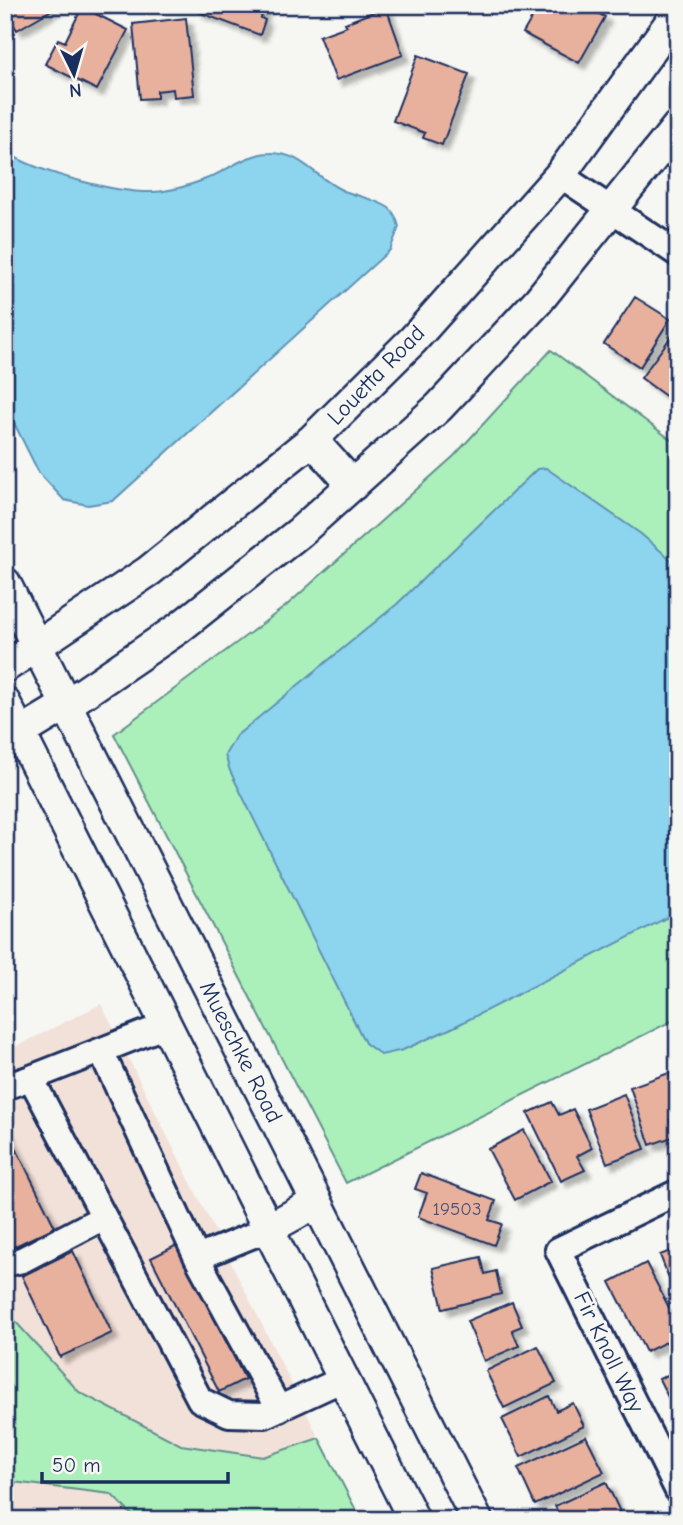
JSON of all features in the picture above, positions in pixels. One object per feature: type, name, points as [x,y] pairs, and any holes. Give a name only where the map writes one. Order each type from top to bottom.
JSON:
[{"type":"main road","name":"Louetta Road","points":[[5,667],[149,571],[312,440],[413,340],[559,175],[678,12]]},
{"type":"main road","points":[[12,737],[66,705],[179,628],[300,532],[439,407],[538,301],[678,126]]},
{"type":"main road","points":[[312,440],[353,485]]},
{"type":"main road","name":"Mueschke Road","points":[[5,583],[477,1520]]},
{"type":"main road","points":[[5,704],[12,737],[166,1025],[414,1520]]},
{"type":"main road","points":[[268,1229],[317,1202]]},
{"type":"street","points":[[559,175],[678,254]]},
{"type":"street","points":[[5,1087],[166,1025]]},
{"type":"street","points":[[101,1051],[197,1258],[279,1409]]},
{"type":"street","points":[[31,1078],[200,1400],[229,1414],[265,1415],[343,1378]]},
{"type":"street","name":"Fir Knoll Way","points":[[678,1192],[558,1250],[678,1491]]},
{"type":"street","points":[[5,1264],[22,1260],[104,1217]]},
{"type":"street","points":[[197,1258],[268,1229]]},
{"type":"shaded area","points":[[101,1004],[319,1438],[263,1457],[181,1445],[79,1392],[5,1310],[5,1052]]},
{"type":"shaded area","points":[[5,1481],[111,1494],[137,1520],[5,1520]]},
{"type":"green space","points":[[551,350],[678,445],[678,1018],[346,1183],[114,734],[286,606],[454,456]]},
{"type":"green space","points":[[5,1310],[79,1392],[181,1445],[263,1457],[319,1438],[361,1520],[137,1520],[111,1494],[5,1481]]},
{"type":"water","points":[[5,151],[38,167],[82,182],[148,192],[196,183],[254,156],[281,154],[300,162],[344,191],[389,208],[399,227],[390,250],[113,501],[88,505],[64,500],[39,473],[5,405]]},
{"type":"water","points":[[546,468],[641,534],[678,566],[678,912],[454,1027],[403,1050],[381,1055],[365,1043],[230,771],[225,755],[236,736],[397,604],[537,469]]},
{"type":"building","points":[[5,5],[60,5],[17,30],[5,10]]},
{"type":"building","points":[[200,5],[265,5],[261,18],[265,20],[260,35],[198,12]]},
{"type":"building","points":[[548,5],[583,5],[605,17],[579,63],[523,33],[537,9],[544,13]]},
{"type":"building","points":[[82,7],[128,30],[97,90],[45,64],[58,39],[65,42]]},
{"type":"building","points":[[386,7],[403,55],[336,80],[319,36]]},
{"type":"building","points":[[186,18],[194,95],[174,97],[173,89],[157,91],[157,98],[140,99],[133,24]]},
{"type":"building","points":[[418,55],[469,74],[442,145],[423,138],[425,133],[393,121]]},
{"type":"building","points":[[635,297],[670,319],[640,367],[604,344]]},
{"type":"building","points":[[678,327],[678,400],[675,403],[641,378]]},
{"type":"building","points":[[669,1073],[678,1098],[678,1117],[670,1120],[675,1136],[650,1145],[630,1087]]},
{"type":"building","points":[[624,1094],[645,1149],[607,1163],[586,1109]]},
{"type":"building","points":[[552,1102],[559,1115],[573,1109],[592,1148],[577,1156],[585,1170],[561,1181],[528,1113]]},
{"type":"building","points":[[5,1126],[55,1227],[5,1251]]},
{"type":"building","points":[[524,1130],[551,1181],[515,1200],[488,1149]]},
{"type":"building","points":[[421,1173],[496,1201],[489,1220],[502,1224],[494,1245],[418,1217],[427,1193],[415,1189]]},
{"type":"building","points":[[177,1245],[245,1379],[219,1392],[151,1258]]},
{"type":"building","points":[[678,1248],[678,1301],[660,1255]]},
{"type":"building","points":[[73,1251],[112,1333],[60,1357],[22,1276]]},
{"type":"building","points":[[481,1257],[485,1274],[496,1271],[501,1294],[443,1309],[433,1268]]},
{"type":"building","points":[[646,1263],[678,1325],[678,1336],[646,1352],[610,1282]]},
{"type":"building","points":[[512,1302],[522,1326],[512,1330],[519,1346],[484,1361],[467,1321]]},
{"type":"building","points":[[538,1346],[556,1383],[504,1408],[486,1371]]},
{"type":"building","points":[[678,1370],[678,1417],[659,1379]]},
{"type":"building","points":[[549,1396],[556,1411],[573,1403],[584,1426],[521,1457],[502,1419]]},
{"type":"building","points":[[586,1436],[604,1472],[535,1505],[518,1468]]},
{"type":"building","points":[[606,1482],[623,1518],[561,1520],[555,1506]]}]
